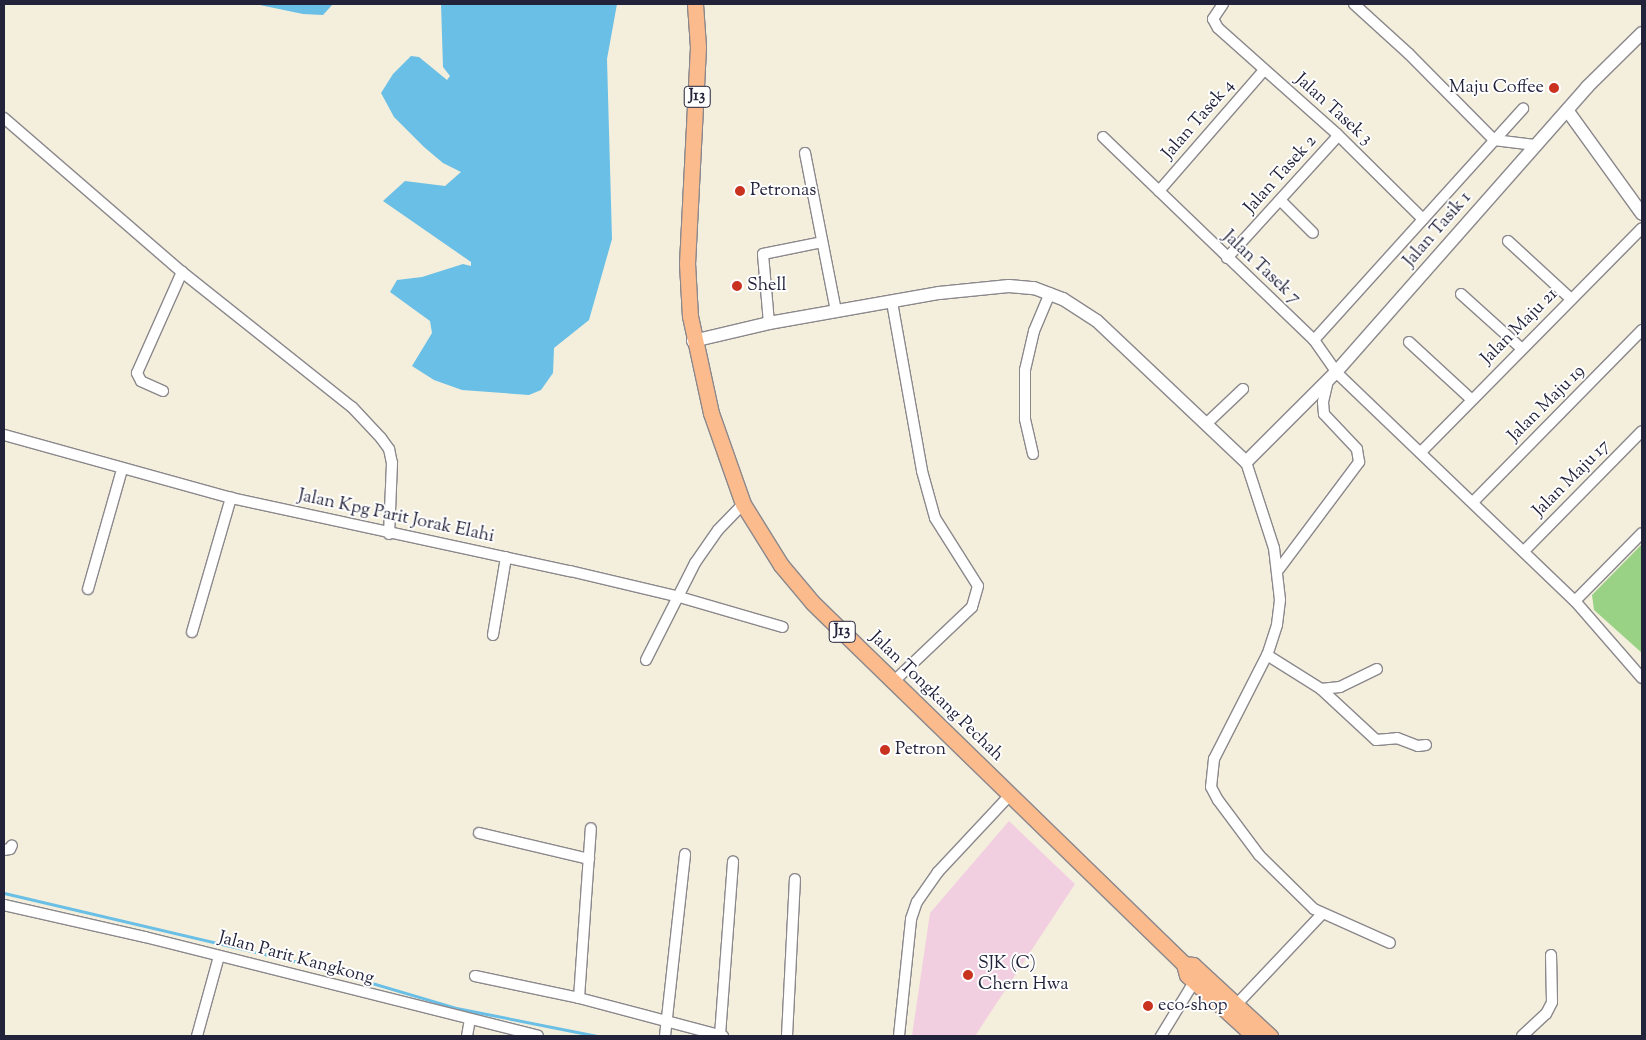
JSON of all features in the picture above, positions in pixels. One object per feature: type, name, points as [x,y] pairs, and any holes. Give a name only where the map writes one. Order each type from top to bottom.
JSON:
[{"type":"main road","name":"Jalan Tongkang Pechah","points":[[694,4],[698,73],[687,263],[693,341],[723,456],[743,504],[790,576],[893,682],[1184,964],[1193,965],[1197,977],[1254,1036]]},
{"type":"main road","name":"Jalan Tongkang Pechah","points":[[1197,977],[1236,1005],[1270,1036]]},
{"type":"street","name":"Jalan Tasek 3","points":[[1223,4],[1213,19],[1218,28],[1338,136],[1423,219]]},
{"type":"street","points":[[1354,4],[1409,54],[1494,140],[1535,145]]},
{"type":"street","name":"Jalan Tasik 1","points":[[1246,462],[1332,376],[1535,145],[1642,33]]},
{"type":"street","name":"Jalan Tasek 4","points":[[1159,190],[1264,70]]},
{"type":"street","points":[[1314,340],[1523,109]]},
{"type":"street","points":[[1567,110],[1642,214]]},
{"type":"street","points":[[4,118],[182,272],[352,407],[381,438],[390,450],[392,463],[390,534]]},
{"type":"street","name":"Jalan Tasek 2","points":[[1227,258],[1281,201],[1338,136]]},
{"type":"street","name":"Jalan Tasek 7","points":[[1103,137],[1314,340],[1332,376],[1422,451],[1575,601],[1642,678]]},
{"type":"street","points":[[805,153],[836,311]]},
{"type":"street","points":[[1281,201],[1313,234]]},
{"type":"street","name":"Jalan Maju 21","points":[[1422,451],[1471,399],[1642,228]]},
{"type":"street","points":[[1508,241],[1571,299]]},
{"type":"street","points":[[769,323],[763,254],[822,242]]},
{"type":"street","points":[[163,391],[141,381],[137,373],[182,272]]},
{"type":"street","points":[[693,341],[769,323],[836,311],[1009,286],[1050,293],[1097,321],[1246,462],[1279,568],[1277,624],[1266,654],[1214,760],[1212,787],[1218,800],[1259,855],[1322,914],[1335,917],[1390,943]]},
{"type":"street","points":[[1033,454],[1025,419],[1025,370],[1034,331],[1050,293]]},
{"type":"street","points":[[1461,294],[1522,349]]},
{"type":"street","points":[[892,302],[922,471],[935,518],[978,586],[972,607],[893,682]]},
{"type":"street","name":"Jalan Maju 19","points":[[1474,501],[1642,330]]},
{"type":"street","points":[[1409,342],[1471,399]]},
{"type":"street","points":[[1279,568],[1359,462],[1357,449],[1324,414],[1323,402],[1332,376]]},
{"type":"street","points":[[1206,424],[1243,389]]},
{"type":"street","name":"Jalan Maju 17","points":[[1524,551],[1642,431]]},
{"type":"street","name":"Jalan Kpg Parit Jorak Elahi","points":[[4,435],[121,475],[229,503],[506,557],[676,596],[782,627]]},
{"type":"street","points":[[88,589],[121,475]]},
{"type":"street","points":[[192,632],[229,503]]},
{"type":"street","points":[[646,660],[676,596],[718,530],[743,504]]},
{"type":"street","points":[[1575,601],[1642,533]]},
{"type":"street","points":[[493,635],[506,557]]},
{"type":"street","points":[[1266,654],[1321,689],[1376,740],[1398,738],[1418,746],[1426,745]]},
{"type":"street","points":[[1321,689],[1340,687],[1377,669]]},
{"type":"street","points":[[899,1036],[911,919],[917,902],[938,872],[1010,795]]},
{"type":"street","points":[[579,998],[592,828]]},
{"type":"street","points":[[479,833],[589,859]]},
{"type":"street","points":[[665,1036],[669,1021],[685,854]]},
{"type":"street","points":[[475,976],[579,998],[721,1036],[733,861]]},
{"type":"street","points":[[787,1036],[795,879]]},
{"type":"street","name":"Jalan Parit Kangkong","points":[[4,905],[44,913],[538,1036]]},
{"type":"street","points":[[1236,1005],[1322,914]]},
{"type":"street","points":[[1522,1036],[1546,1014],[1552,1002],[1551,955]]},
{"type":"street","points":[[197,1036],[219,956]]},
{"type":"street","points":[[1161,1036],[1197,977]]},
{"type":"street","points":[[467,1036],[470,1019]]},
{"type":"shaded area","name":"SJK (C) Chern Hwa","points":[[1009,821],[1075,884],[975,1036],[912,1036],[930,913]]},
{"type":"green space","points":[[1642,544],[1642,653],[1594,610],[1592,595]]},
{"type":"water","points":[[255,4],[333,4],[323,15],[303,14]]},
{"type":"water","points":[[441,4],[617,4],[607,59],[612,239],[589,320],[554,348],[553,373],[541,390],[529,395],[462,390],[434,380],[412,366],[432,333],[430,321],[390,292],[397,280],[422,277],[463,264],[471,266],[471,262],[383,201],[405,181],[445,186],[461,172],[443,163],[424,147],[394,117],[381,93],[393,74],[411,56],[419,57],[447,80],[450,76],[443,67]]},
{"type":"waterway","points":[[4,893],[311,965],[456,1008],[598,1036]]},
{"type":"place","name":"Maju Coffee","points":[[1554,88]]},
{"type":"place","name":"Petronas","points":[[740,191]]},
{"type":"place","name":"Shell","points":[[737,286]]},
{"type":"place","name":"Petron","points":[[885,750]]},
{"type":"place","name":"SJK (C) Chern Hwa","points":[[968,975]]},
{"type":"place","name":"eco-shop","points":[[1148,1006]]}]
